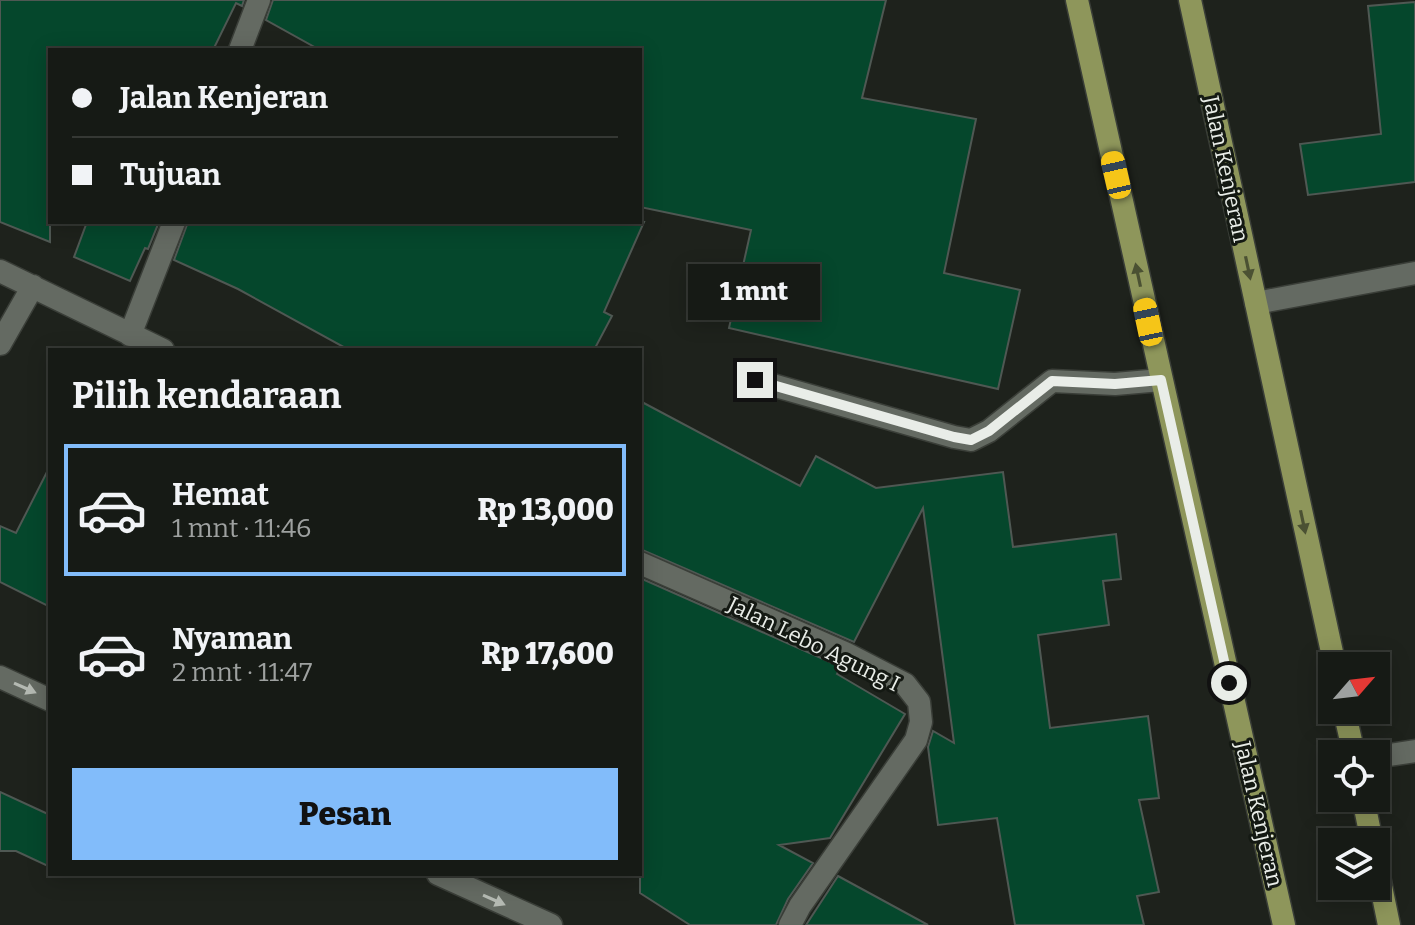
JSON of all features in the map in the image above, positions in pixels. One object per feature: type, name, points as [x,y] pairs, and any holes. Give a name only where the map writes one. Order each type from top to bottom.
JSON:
[{"type":"main road","name":"Jalan Kenjeran","points":[[1077,0],[1284,925]]},
{"type":"main road","name":"Jalan Kenjeran","points":[[1190,0],[1332,652]]},
{"type":"main road","points":[[1384,900],[1389,925]]},
{"type":"street","points":[[241,48],[259,0]]},
{"type":"street","points":[[130,335],[173,224]]},
{"type":"street","points":[[0,271],[159,348]]},
{"type":"street","points":[[1256,303],[1415,273]]},
{"type":"street","points":[[0,344],[33,286]]},
{"type":"street","points":[[755,380],[971,440],[989,431],[1052,381],[1115,384],[1161,380]]},
{"type":"street","name":"Jalan Lebo Agung I","points":[[642,564],[845,653],[905,684],[919,702],[921,722],[916,740],[800,906],[790,925]]},
{"type":"street","points":[[0,677],[48,699]]},
{"type":"street","points":[[1390,755],[1415,751]]},
{"type":"street","points":[[442,876],[551,925]]},
{"type":"building","points":[[0,0],[244,0],[242,6],[236,3],[214,48],[48,48],[50,242],[0,222]]},
{"type":"building","points":[[273,0],[886,0],[862,98],[976,119],[944,273],[1020,290],[998,389],[729,328],[751,230],[642,207],[642,48],[316,48],[266,20]]},
{"type":"building","points":[[1415,2],[1415,182],[1308,195],[1300,144],[1381,134],[1368,6]]},
{"type":"building","points":[[644,222],[604,312],[612,316],[595,348],[345,348],[238,289],[174,260],[187,224]]},
{"type":"building","points":[[86,224],[158,224],[130,281],[74,257]]},
{"type":"building","points":[[642,402],[800,486],[816,456],[876,488],[1003,472],[1013,547],[1116,534],[1121,579],[1103,581],[1109,625],[1038,635],[1050,728],[1148,716],[1159,798],[1139,800],[1159,892],[1137,896],[1144,925],[1015,925],[997,818],[938,825],[928,747],[933,731],[954,743],[923,508],[854,642],[642,550]]},
{"type":"building","points":[[48,470],[48,606],[0,582],[0,526],[16,533]]},
{"type":"building","points":[[642,579],[841,667],[837,674],[905,714],[830,838],[779,845],[813,863],[788,899],[776,925],[690,925],[640,893]]},
{"type":"building","points":[[0,792],[48,814],[48,866],[16,851],[0,851]]},
{"type":"building","points":[[838,876],[928,925],[806,925]]},
{"type":"route","points":[[755,380],[971,440],[989,431],[1052,381],[1115,384],[1161,380],[1229,683]]}]
